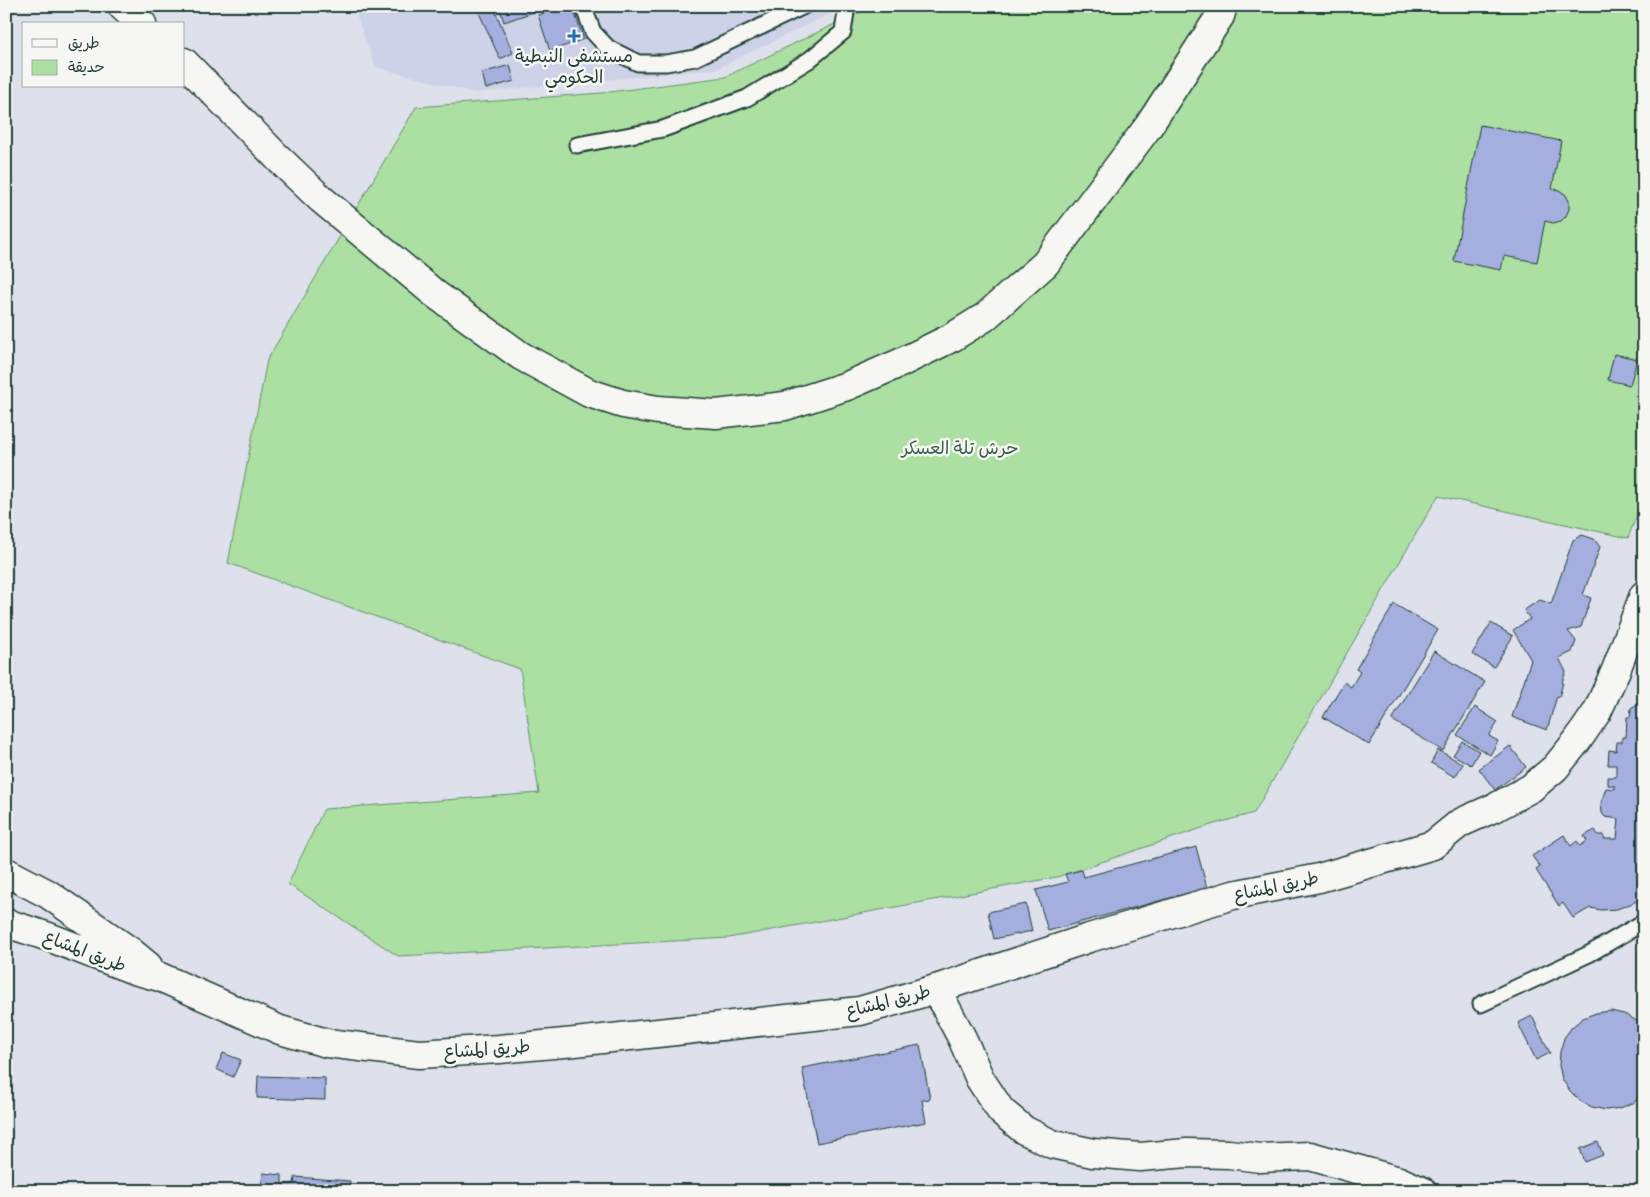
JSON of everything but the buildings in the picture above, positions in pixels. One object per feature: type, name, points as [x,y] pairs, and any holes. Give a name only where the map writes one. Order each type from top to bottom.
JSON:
[{"type":"street","points":[[122,6],[140,22]]},
{"type":"street","points":[[185,63],[321,199],[435,294],[522,356],[589,393],[623,404],[658,410],[716,414],[785,406],[847,386],[951,338],[985,317],[1050,257],[1148,127],[1220,16],[1223,6]]},
{"type":"street","name":"طريق المشاع","points":[[6,923],[46,936],[134,970],[160,977],[280,1030],[327,1042],[419,1054],[556,1044],[860,1010],[936,989],[1098,935],[1233,896],[1319,878],[1433,845],[1460,822],[1498,806],[1531,788],[1555,768],[1597,712],[1616,670],[1643,599]]},
{"type":"street","points":[[6,872],[48,894],[70,909],[131,952],[160,977]]},
{"type":"street","points":[[936,989],[962,1038],[980,1079],[1001,1111],[1024,1130],[1052,1144],[1093,1153],[1140,1157],[1187,1153],[1229,1154],[1260,1158],[1310,1156],[1399,1181],[1422,1191]]},
{"type":"lane","points":[[583,6],[593,32],[608,48],[638,63],[666,63],[694,58],[804,6]]},
{"type":"lane","points":[[577,145],[663,129],[747,98],[809,60],[843,32],[847,6]]},
{"type":"lane","points":[[1480,1004],[1589,954],[1644,922]]},
{"type":"shaded area","name":"مستشفى النبطية الحكومي","points":[[353,6],[846,6],[716,69],[475,93],[375,67]]},
{"type":"green space","name":"حرش تلة العسكر","points":[[872,6],[1644,6],[1644,496],[1628,538],[1438,496],[1254,813],[1211,825],[1057,877],[729,938],[398,956],[288,884],[324,809],[539,793],[520,669],[228,563],[267,360],[416,107],[602,93],[725,77]]},
{"type":"place","name":"مستشفى النبطية الحكومي","points":[[574,36]]}]
